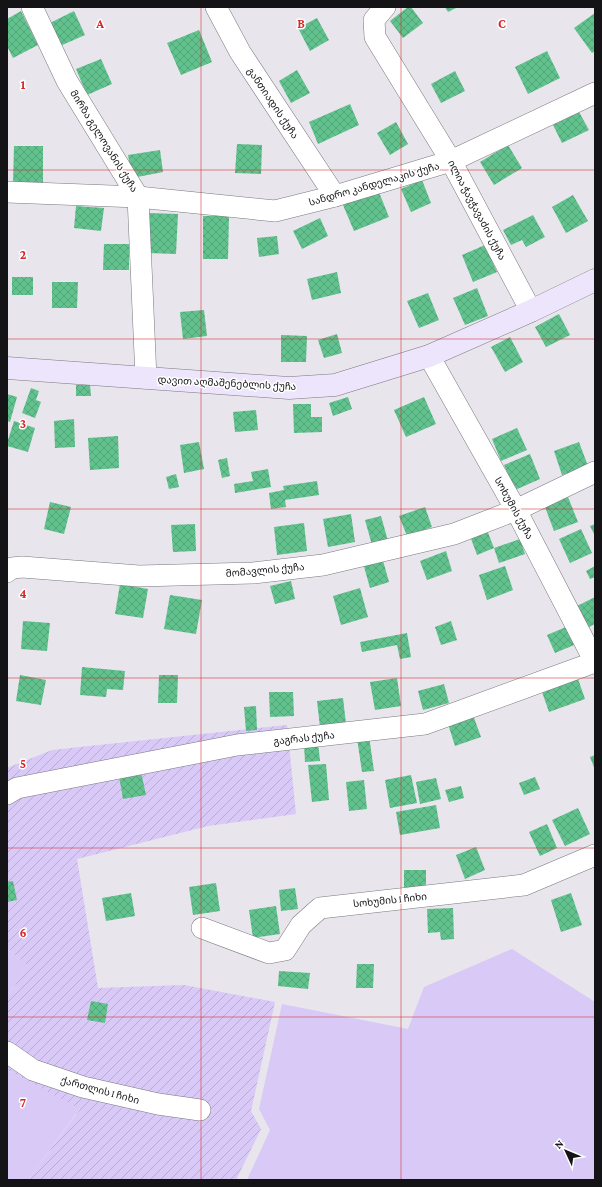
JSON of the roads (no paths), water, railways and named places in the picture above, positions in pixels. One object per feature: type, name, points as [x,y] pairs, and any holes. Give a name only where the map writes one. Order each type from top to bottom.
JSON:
[{"type":"street","name":"მირზა გელოვანის ქუჩა","points":[[32,7],[67,81],[138,196],[146,378]]},
{"type":"street","name":"განთიადის ქუჩა","points":[[216,7],[240,52],[335,196]]},
{"type":"street","name":"ილია ჭავჭავაძის ქუჩა","points":[[385,7],[374,20],[375,37],[451,161],[531,311]]},
{"type":"street","name":"სანდრო კანდელაკის ქუჩა","points":[[7,192],[138,196],[275,211],[335,196],[451,161],[595,93]]},
{"type":"street","name":"დავით აღმაშენებლის ქუჩა","points":[[7,368],[289,388],[335,385],[428,356],[531,311],[595,280]]},
{"type":"street","name":"სოხუმის ქუჩა","points":[[428,356],[516,510],[595,662]]},
{"type":"street","name":"მომავლის ქუჩა","points":[[7,572],[12,568],[22,567],[139,576],[253,573],[323,565],[454,534],[516,510],[595,472]]},
{"type":"street","name":"გაგრას ქუჩა","points":[[7,794],[17,788],[237,745],[425,724],[595,662]]},
{"type":"street","name":"სოხუმის I ჩიხი","points":[[202,928],[269,953],[285,950],[300,925],[320,908],[524,885],[595,855]]},
{"type":"street","name":"ქართლის I ჩიხი","points":[[7,1052],[33,1070],[83,1087],[158,1104],[200,1110]]}]
